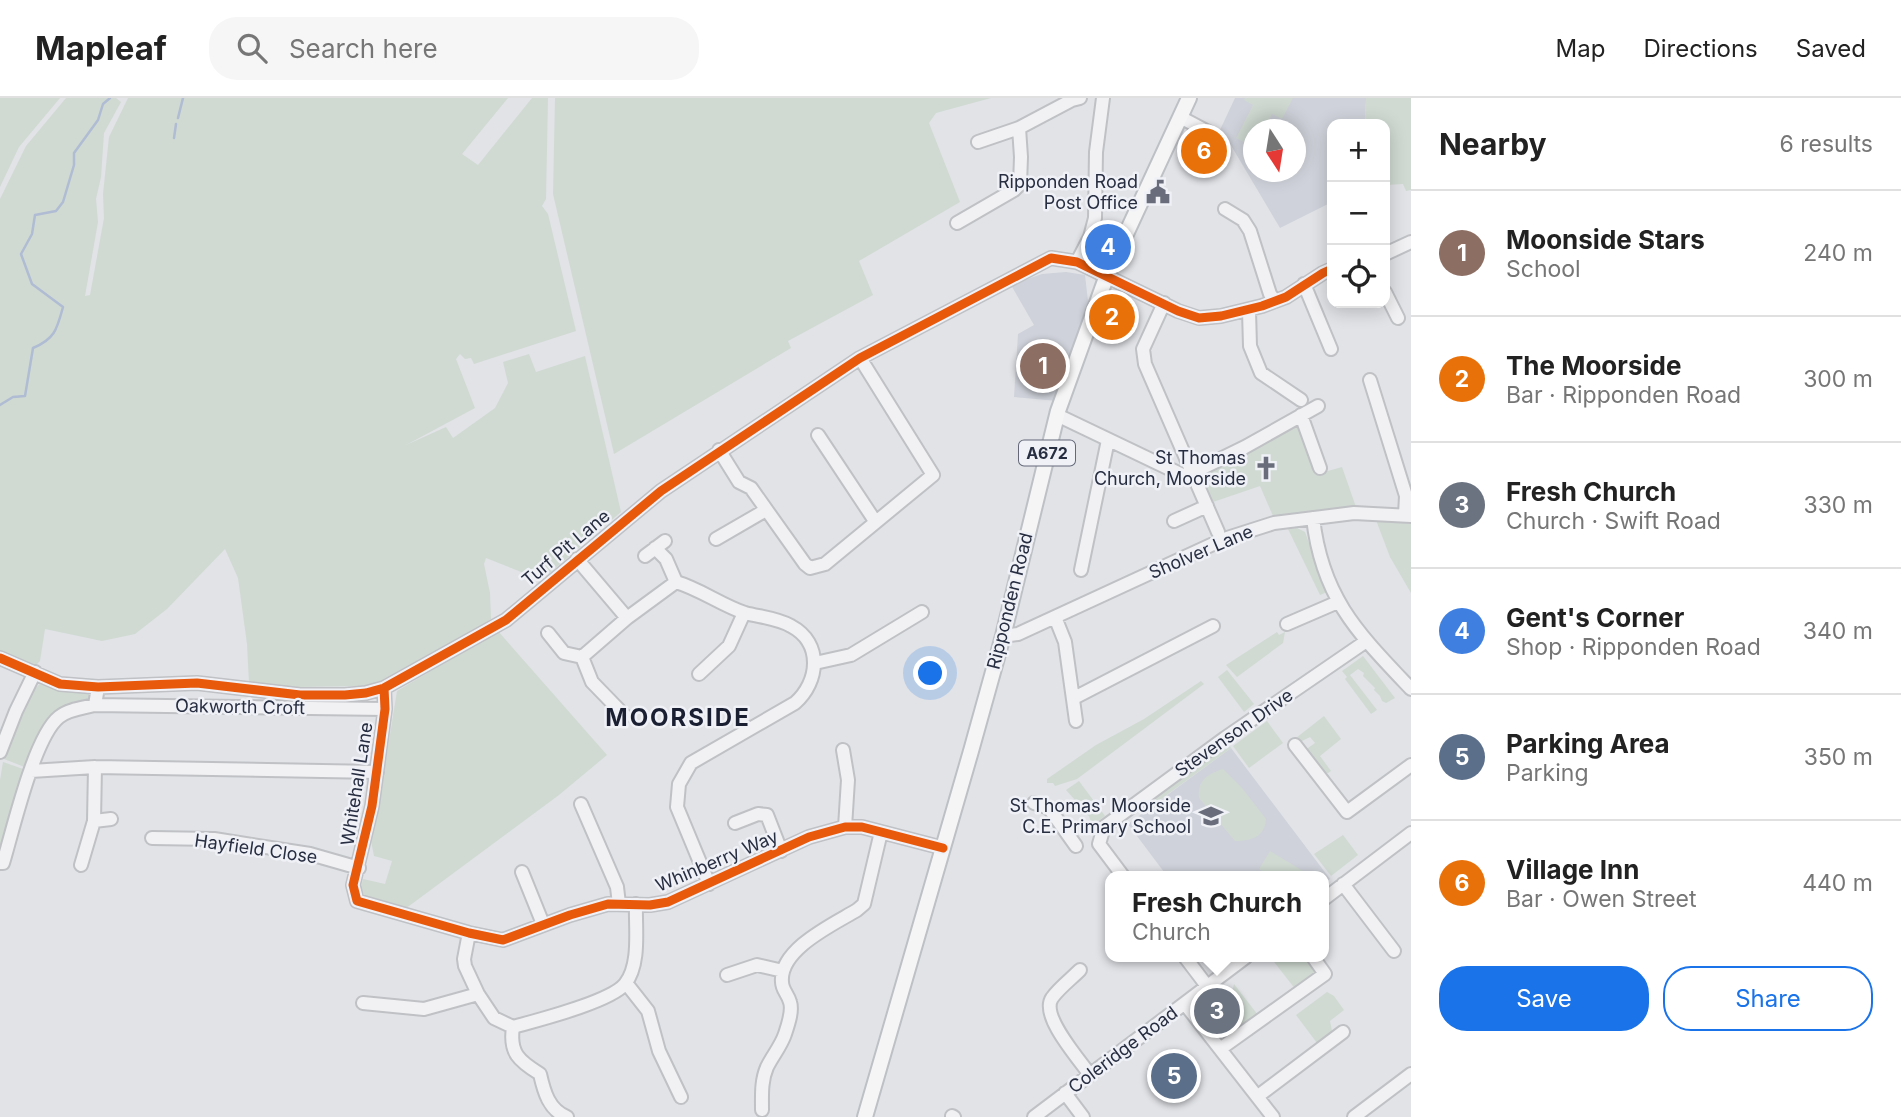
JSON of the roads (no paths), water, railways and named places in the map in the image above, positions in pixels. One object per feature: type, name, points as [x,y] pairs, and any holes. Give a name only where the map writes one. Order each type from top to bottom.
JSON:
[{"type":"main road","name":"Ripponden Road","points":[[865,1117],[1003,636],[1057,415],[1107,275],[1189,98]]},
{"type":"street","points":[[978,142],[1019,128],[1080,98]]},
{"type":"street","points":[[1077,262],[1093,229],[1095,218],[1096,152],[1103,98]]},
{"type":"street","points":[[1180,117],[1214,135]]},
{"type":"street","points":[[957,223],[1020,184],[1019,128]]},
{"type":"street","points":[[1225,209],[1243,220],[1250,231],[1269,294],[1275,301]]},
{"type":"street","points":[[1390,252],[1411,242]]},
{"type":"street","name":"Turf Pit Lane","points":[[0,658],[60,684],[98,687],[197,683],[300,695],[366,694],[384,688],[506,620],[661,491],[860,358],[1051,258],[1077,262],[1199,318],[1249,311],[1296,292],[1327,272]]},
{"type":"street","points":[[1304,285],[1331,349]]},
{"type":"street","points":[[1390,302],[1398,318]]},
{"type":"street","points":[[1164,303],[1143,349],[1144,356],[1151,379],[1218,532]]},
{"type":"street","points":[[1249,311],[1251,346],[1261,373],[1301,400]]},
{"type":"street","points":[[719,450],[739,482],[751,488],[810,568],[825,564],[933,475],[860,358]]},
{"type":"street","points":[[1370,380],[1406,496],[1408,515]]},
{"type":"street","points":[[1193,477],[1318,406]]},
{"type":"street","points":[[1057,415],[1193,477]]},
{"type":"street","points":[[1301,415],[1320,468]]},
{"type":"street","points":[[818,435],[875,521]]},
{"type":"street","points":[[1081,570],[1108,440]]},
{"type":"street","points":[[1174,521],[1207,506]]},
{"type":"street","points":[[716,538],[766,510]]},
{"type":"street","name":"Sholver Lane","points":[[1003,636],[1018,634],[1224,539],[1274,523],[1354,513],[1408,515]]},
{"type":"street","points":[[1313,518],[1316,547],[1325,575],[1339,602],[1365,642],[1411,689]]},
{"type":"street","points":[[655,549],[666,559],[676,582]]},
{"type":"street","points":[[577,559],[627,618]]},
{"type":"street","points":[[676,582],[692,586],[744,612],[793,627],[810,646],[815,663],[812,682],[795,703],[691,763],[678,784],[677,807],[709,884]]},
{"type":"street","points":[[582,657],[627,618],[676,582]]},
{"type":"street","points":[[1287,624],[1339,602]]},
{"type":"street","points":[[699,674],[729,646],[744,612]]},
{"type":"street","points":[[815,663],[851,655],[922,612]]},
{"type":"street","points":[[1055,617],[1065,642],[1076,721]]},
{"type":"street","points":[[1074,698],[1213,626]]},
{"type":"street","points":[[548,634],[564,653],[582,657]]},
{"type":"street","name":"Stevenson Drive","points":[[1119,871],[1099,844],[1104,827],[1225,738],[1365,642]]},
{"type":"street","points":[[582,657],[592,682],[625,716]]},
{"type":"street","points":[[0,752],[35,672]]},
{"type":"street","points":[[95,705],[98,687]]},
{"type":"street","name":"Whitehall Lane","points":[[353,885],[359,867],[377,772],[385,709],[384,688]]},
{"type":"street","name":"Oakworth Croft","points":[[31,771],[47,731],[58,718],[71,711],[95,705],[385,709]]},
{"type":"street","points":[[1295,745],[1347,812],[1411,765]]},
{"type":"street","points":[[843,750],[848,780],[845,827]]},
{"type":"street","points":[[81,865],[94,821],[95,767]]},
{"type":"street","points":[[0,863],[3,863],[31,771],[95,767],[377,772]]},
{"type":"street","points":[[1034,803],[1049,808],[1076,846]]},
{"type":"street","points":[[581,804],[617,887],[619,904]]},
{"type":"street","points":[[735,823],[758,814],[767,815],[781,851]]},
{"type":"street","points":[[94,821],[111,819]]},
{"type":"street","name":"Whinberry Way","points":[[353,885],[357,901],[468,933],[503,940],[598,907],[668,902],[809,837],[845,827],[862,827],[943,848]]},
{"type":"street","points":[[762,1110],[762,1087],[766,1069],[780,1047],[789,1018],[791,1003],[783,988],[783,971],[794,954],[809,939],[864,904],[881,832]]},
{"type":"street","points":[[1329,895],[1411,833]]},
{"type":"street","name":"Hayfield Close","points":[[152,838],[214,839],[310,854],[359,867]]},
{"type":"street","points":[[522,872],[543,925]]},
{"type":"street","points":[[1343,884],[1394,951]]},
{"type":"street","points":[[468,933],[465,966],[478,994],[494,1018],[513,1027],[595,1000],[617,991],[626,983],[634,959],[636,904]]},
{"type":"street","points":[[1189,962],[1207,986]]},
{"type":"street","name":"Coleridge Road","points":[[1034,1117],[1239,962]]},
{"type":"street","points":[[1220,1049],[1325,974],[1316,962]]},
{"type":"street","points":[[727,975],[757,965],[783,971]]},
{"type":"street","points":[[1080,970],[1052,999],[1049,1010],[1054,1024],[1090,1075]]},
{"type":"street","points":[[626,983],[648,1011],[659,1051],[681,1097]]},
{"type":"street","points":[[363,1003],[424,1009],[478,994]]},
{"type":"street","points":[[1185,1004],[1273,1117]]},
{"type":"street","points":[[513,1027],[512,1037],[517,1057],[522,1064],[540,1074],[551,1106],[557,1113],[567,1117]]},
{"type":"street","points":[[1258,1096],[1343,1031]]},
{"type":"street","points":[[1354,1117],[1411,1073]]},
{"type":"street","points":[[1065,1093],[1083,1117]]},
{"type":"waterway","points":[[0,405],[13,397],[25,396],[33,348],[51,337],[63,307],[32,284],[21,254],[32,234],[35,215],[56,211],[63,202],[74,165],[74,153],[98,120],[103,104],[110,98]]},
{"type":"waterway","points":[[178,118],[183,98]]},
{"type":"waterway","points":[[174,138],[176,124]]},
{"type":"place","name":"Village Inn","points":[[1204,151]]},
{"type":"place","name":"Ripponden Road Post Office","points":[[1158,192]]},
{"type":"place","name":"Gent's Corner","points":[[1108,247]]},
{"type":"place","name":"The Moorside","points":[[1112,317]]},
{"type":"place","name":"Moonside Stars","points":[[1043,366]]},
{"type":"place","name":"St Thomas Church, Moorside","points":[[1266,468]]},
{"type":"place","name":"St Thomas' Moorside C.E. Primary School","points":[[1211,816]]},
{"type":"place","name":"Fresh Church","points":[[1217,1011]]},
{"type":"place","name":"Parking Area","points":[[1174,1076]]},
{"type":"district","name":"MOORSIDE","points":[[678,718]]}]
